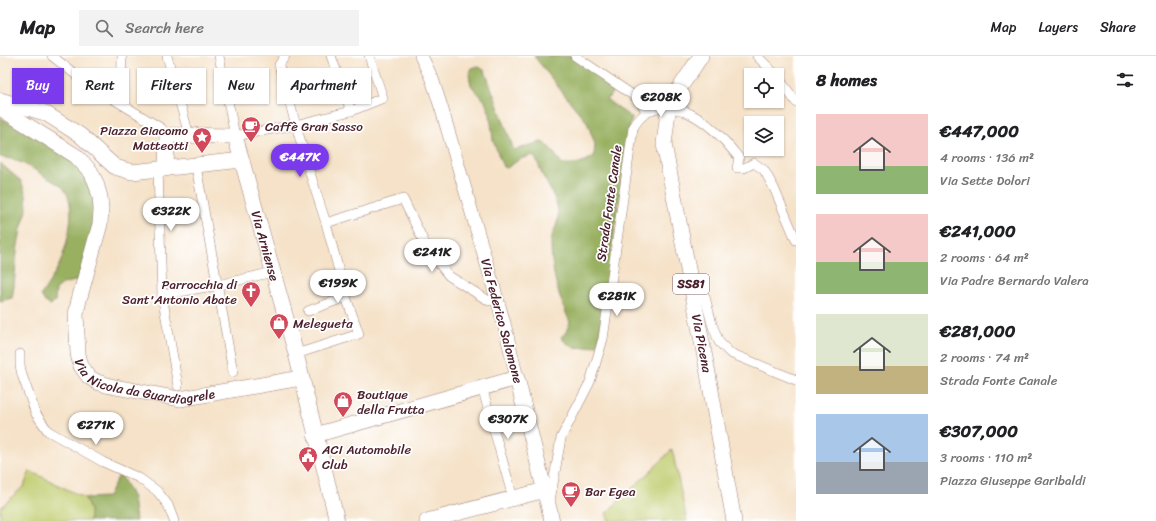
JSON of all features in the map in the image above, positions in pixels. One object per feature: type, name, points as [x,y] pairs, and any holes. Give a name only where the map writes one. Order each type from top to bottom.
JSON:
[{"type":"main road","name":"Via Picena","points":[[701,56],[669,106],[664,144],[734,521]]},
{"type":"main road","points":[[0,100],[45,113],[80,134],[115,167],[132,172],[242,160]]},
{"type":"main road","name":"Via Nicola da Guardiagrele","points":[[0,108],[76,156],[91,172],[96,182],[100,197],[100,224],[78,300],[76,314],[78,354],[81,366],[89,377],[97,382],[110,386],[180,399],[301,378]]},
{"type":"main road","points":[[162,169],[167,135],[235,136]]},
{"type":"main road","name":"Via Arniense","points":[[235,136],[296,354],[337,521]]},
{"type":"main road","points":[[315,435],[517,378]]},
{"type":"main road","name":"Via Federico Salomone","points":[[517,378],[551,515]]},
{"type":"main road","points":[[427,521],[545,490]]},
{"type":"street","points":[[52,56],[72,72]]},
{"type":"street","points":[[122,56],[122,68]]},
{"type":"street","points":[[168,56],[189,135]]},
{"type":"street","name":"Via Arniense","points":[[219,56],[235,136]]},
{"type":"street","points":[[280,68],[279,65],[285,56]]},
{"type":"street","points":[[331,56],[336,68]]},
{"type":"street","points":[[235,136],[295,125],[351,111],[383,98],[369,56]]},
{"type":"street","name":"Via Federico Salomone","points":[[421,56],[432,79],[440,103],[504,323],[517,378]]},
{"type":"street","points":[[576,56],[640,100],[646,112],[669,106],[684,110],[708,124],[729,145],[739,158],[737,168],[744,168],[754,163],[764,170],[774,188],[796,240]]},
{"type":"street","points":[[757,56],[768,68]]},
{"type":"street","points":[[784,86],[796,102]]},
{"type":"street","points":[[123,104],[161,128],[167,135]]},
{"type":"street","points":[[290,104],[326,224],[346,297],[359,334],[296,354]]},
{"type":"street","points":[[349,104],[351,111]]},
{"type":"street","name":"Strada Fonte Canale","points":[[551,515],[561,438],[590,382],[603,339],[633,128],[646,112]]},
{"type":"street","points":[[196,166],[233,372]]},
{"type":"street","points":[[162,169],[162,295],[178,386]]},
{"type":"street","points":[[326,224],[403,199],[428,250],[449,276],[489,301],[497,299]]},
{"type":"street","points":[[162,295],[273,272]]},
{"type":"street","points":[[691,285],[705,297],[712,324],[719,342],[730,353],[796,380]]},
{"type":"street","points":[[308,311],[346,297]]},
{"type":"street","points":[[20,354],[22,375],[36,414],[48,431],[103,462],[139,478],[157,491],[168,505],[174,521]]},
{"type":"street","points":[[482,388],[513,498]]},
{"type":"green space","points":[[534,56],[571,56],[616,87],[607,100],[632,118],[598,345],[583,347],[573,346],[569,345],[561,337],[566,332],[570,322],[559,293],[552,263],[551,239],[558,219],[556,201],[533,155],[520,159],[507,168],[503,167],[493,140],[490,114],[485,101],[471,85],[469,75],[472,68],[478,66],[485,71],[514,150],[541,142],[550,148],[563,164],[583,162],[594,156],[595,144],[587,122]]},
{"type":"green space","points":[[0,117],[66,157],[79,169],[88,184],[94,202],[94,224],[78,280],[63,284],[56,289],[55,301],[51,305],[45,302],[41,295],[58,267],[66,246],[71,216],[68,197],[62,187],[34,169],[18,161],[0,157]]},
{"type":"green space","points":[[0,163],[21,181],[26,195],[27,210],[21,229],[17,251],[12,298],[0,301]]},
{"type":"green space","points":[[672,449],[687,521],[609,521],[606,513]]},
{"type":"green space","points":[[30,471],[85,498],[90,510],[90,521],[0,521],[0,508],[24,486]]},
{"type":"green space","points":[[120,473],[133,498],[136,521],[90,521],[90,510],[85,498],[108,497]]},
{"type":"place","name":"Caffè Gran Sasso","points":[[251,143]]},
{"type":"place","name":"Piazza Giacomo Matteotti","points":[[202,154]]},
{"type":"place","name":"Parrocchia di Sant'Antonio Abate","points":[[251,308]]},
{"type":"place","name":"Melegueta","points":[[279,340]]},
{"type":"place","name":"Boutique della Frutta","points":[[343,418]]},
{"type":"place","name":"ACI Automobile Club","points":[[308,473]]},
{"type":"place","name":"Bar Egea","points":[[571,508]]}]
